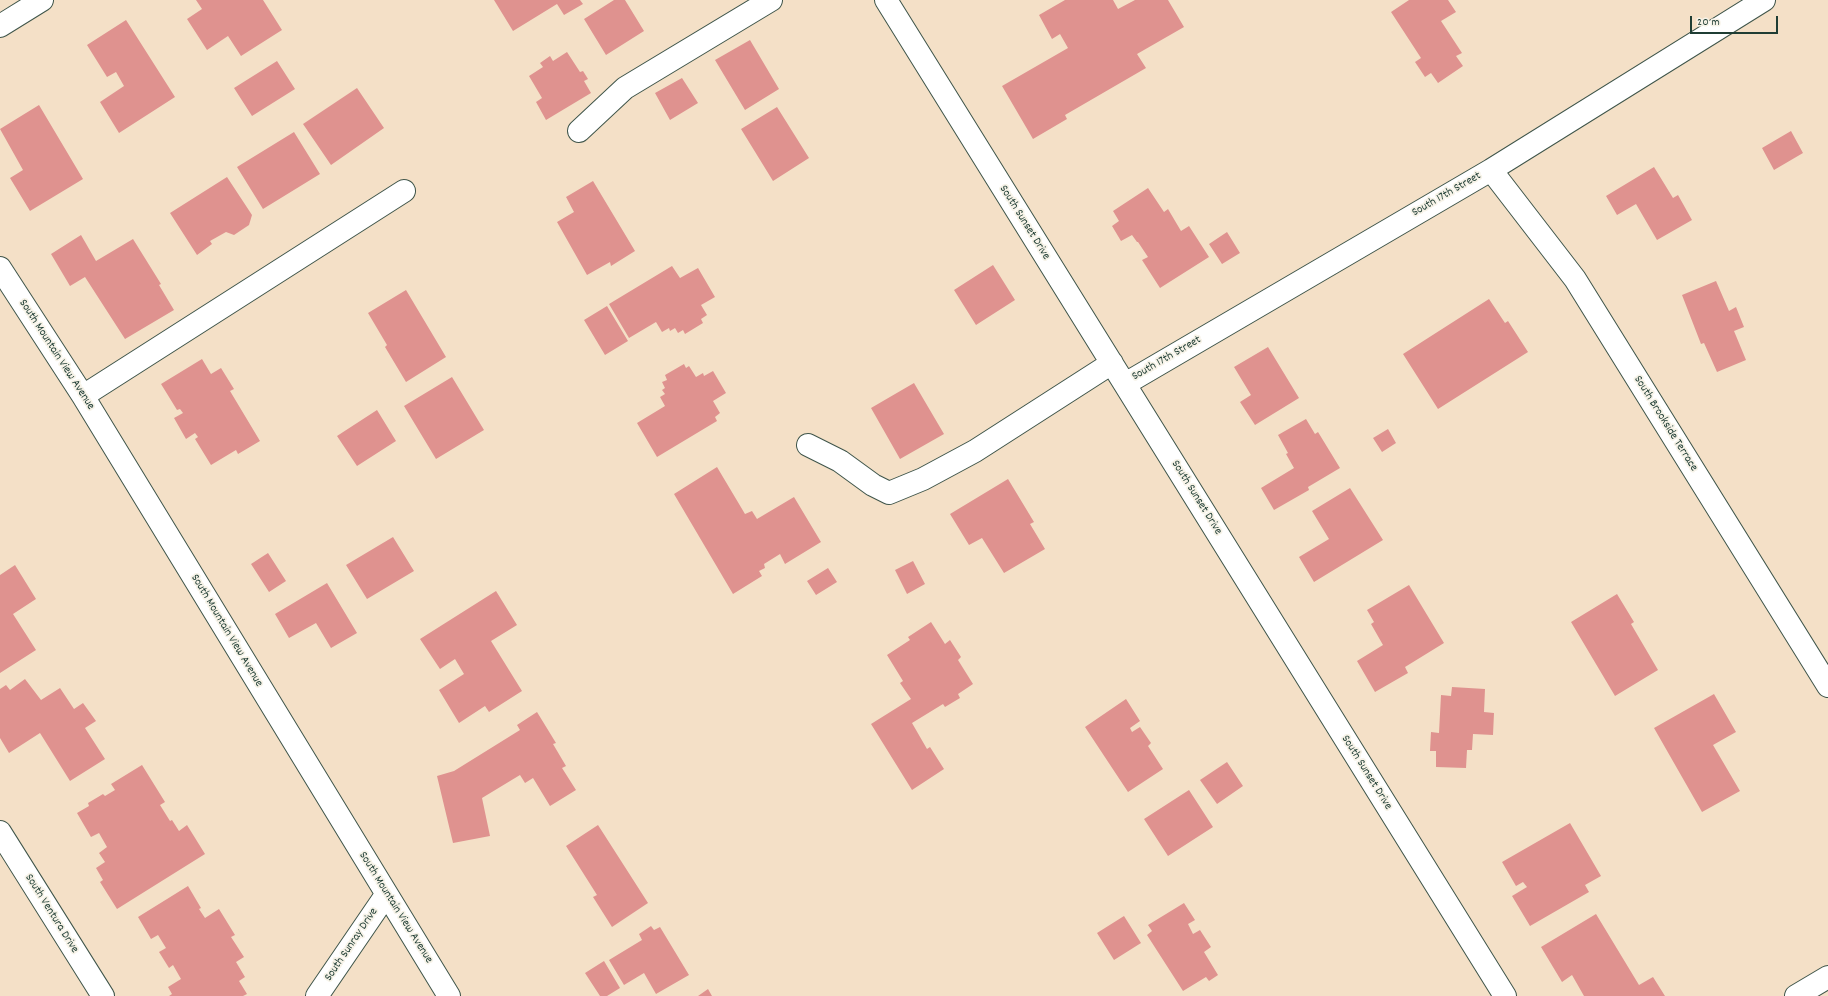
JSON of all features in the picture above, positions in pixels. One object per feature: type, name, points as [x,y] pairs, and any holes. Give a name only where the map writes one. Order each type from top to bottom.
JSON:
[{"type":"street","points":[[0,26],[42,0]]},
{"type":"street","points":[[579,131],[625,88],[771,0]]},
{"type":"street","name":"South Sunset Drive","points":[[886,0],[1505,996]]},
{"type":"street","name":"South 17th Street","points":[[1125,384],[1491,170],[1764,0]]},
{"type":"street","name":"South Brookside Terrace","points":[[1491,170],[1575,279],[1828,686]]},
{"type":"street","points":[[83,396],[404,191]]},
{"type":"street","name":"South Mountain View Avenue","points":[[0,268],[83,396],[449,996]]},
{"type":"street","points":[[808,445],[840,461],[873,485],[888,493],[922,480],[975,451],[1112,363]]},
{"type":"street","name":"South Ventura Drive","points":[[0,832],[103,996]]},
{"type":"street","name":"South Sunray Drive","points":[[317,996],[386,895]]},
{"type":"street","points":[[1796,996],[1828,977]]},
{"type":"building","points":[[196,0],[263,0],[282,30],[241,56],[228,36],[207,50],[187,19],[202,9]]},
{"type":"building","points":[[494,0],[580,0],[583,4],[564,15],[557,4],[513,31]]},
{"type":"building","points":[[614,0],[625,0],[644,31],[606,55],[584,19]]},
{"type":"building","points":[[1065,0],[1113,0],[1118,9],[1135,0],[1168,0],[1184,27],[1137,54],[1146,68],[1065,115],[1067,119],[1033,139],[1002,86],[1068,48],[1060,34],[1052,39],[1039,15]]},
{"type":"building","points":[[1409,0],[1448,0],[1456,12],[1441,21],[1462,53],[1456,56],[1463,66],[1438,83],[1431,73],[1425,77],[1415,62],[1421,58],[1391,12]]},
{"type":"building","points":[[126,20],[175,97],[119,133],[100,102],[124,86],[116,72],[107,77],[87,45]]},
{"type":"building","points":[[750,40],[779,89],[745,110],[715,60]]},
{"type":"building","points":[[567,52],[580,72],[583,71],[588,79],[584,81],[591,93],[546,120],[536,102],[542,98],[529,76],[543,67],[540,63],[550,56],[553,61]]},
{"type":"building","points":[[277,61],[295,89],[252,116],[234,88]]},
{"type":"building","points":[[682,78],[698,103],[670,120],[655,93]]},
{"type":"building","points":[[357,88],[384,128],[331,165],[303,124]]},
{"type":"building","points":[[39,105],[83,179],[30,211],[10,178],[23,170],[0,129]]},
{"type":"building","points":[[777,107],[809,158],[773,181],[741,129]]},
{"type":"building","points":[[1791,131],[1803,153],[1774,170],[1762,148]]},
{"type":"building","points":[[294,132],[320,174],[263,209],[237,167]]},
{"type":"building","points":[[1654,167],[1673,198],[1678,195],[1692,220],[1657,240],[1636,204],[1617,215],[1606,196]]},
{"type":"building","points":[[227,177],[252,215],[249,225],[234,235],[226,232],[210,241],[212,244],[197,255],[170,213]]},
{"type":"building","points":[[593,181],[635,251],[611,266],[610,262],[587,275],[557,222],[574,212],[566,197]]},
{"type":"building","points":[[1148,188],[1164,212],[1168,209],[1181,231],[1189,226],[1209,257],[1160,288],[1142,260],[1148,257],[1138,242],[1132,235],[1121,241],[1112,226],[1119,221],[1113,211]]},
{"type":"building","points":[[1227,232],[1240,253],[1222,264],[1209,244]]},
{"type":"building","points":[[81,235],[96,261],[133,239],[161,284],[159,285],[174,310],[125,339],[85,277],[70,286],[51,254]]},
{"type":"building","points":[[993,265],[1015,300],[976,325],[954,290]]},
{"type":"building","points":[[672,266],[680,278],[698,268],[715,297],[701,305],[707,315],[701,319],[703,323],[685,334],[683,330],[678,333],[675,328],[670,331],[669,328],[662,332],[656,322],[629,338],[609,304]]},
{"type":"building","points":[[1716,281],[1729,311],[1736,307],[1744,327],[1734,331],[1746,360],[1717,372],[1704,343],[1701,344],[1682,295]]},
{"type":"building","points":[[406,290],[446,357],[406,382],[385,347],[387,345],[368,313]]},
{"type":"building","points":[[1489,299],[1505,323],[1508,321],[1528,352],[1438,409],[1403,354]]},
{"type":"building","points":[[607,306],[628,341],[605,355],[584,320]]},
{"type":"building","points":[[1268,347],[1299,398],[1255,425],[1240,402],[1251,395],[1234,367]]},
{"type":"building","points":[[202,359],[211,374],[221,368],[234,389],[230,391],[260,441],[238,454],[236,450],[211,465],[195,439],[198,437],[195,433],[186,439],[174,418],[183,413],[180,409],[177,410],[161,384]]},
{"type":"building","points":[[684,364],[686,368],[689,366],[696,377],[703,373],[704,376],[713,371],[726,393],[713,401],[720,413],[715,417],[717,421],[657,457],[637,423],[665,406],[660,397],[665,394],[662,390],[665,388],[662,382],[667,380],[665,375]]},
{"type":"building","points":[[452,377],[484,430],[436,459],[404,406]]},
{"type":"building","points":[[914,383],[944,434],[900,459],[871,408]]},
{"type":"building","points":[[377,410],[396,441],[357,466],[337,436]]},
{"type":"building","points":[[1306,419],[1315,434],[1318,432],[1340,468],[1308,487],[1309,490],[1274,510],[1261,488],[1294,468],[1278,435]]},
{"type":"building","points":[[1388,429],[1396,443],[1382,452],[1373,438]]},
{"type":"building","points":[[717,467],[745,514],[752,511],[757,519],[794,497],[821,542],[785,564],[780,554],[764,564],[765,568],[759,571],[762,576],[733,594],[674,494]]},
{"type":"building","points":[[1008,479],[1034,522],[1030,524],[1045,549],[1004,573],[982,538],[969,545],[950,514]]},
{"type":"building","points":[[1350,488],[1383,540],[1314,582],[1299,557],[1329,539],[1312,511]]},
{"type":"building","points":[[393,537],[414,571],[367,599],[346,565]]},
{"type":"building","points":[[268,553],[286,581],[269,592],[251,564]]},
{"type":"building","points":[[913,561],[925,584],[907,594],[895,570]]},
{"type":"building","points":[[15,565],[36,599],[13,614],[36,650],[0,673],[0,575]]},
{"type":"building","points":[[828,568],[837,582],[816,595],[807,581]]},
{"type":"building","points":[[327,583],[357,633],[331,648],[316,623],[289,638],[275,614]]},
{"type":"building","points":[[1409,585],[1444,643],[1405,667],[1408,673],[1375,692],[1357,661],[1383,645],[1371,624],[1374,622],[1367,610]]},
{"type":"building","points":[[496,591],[517,625],[491,641],[522,691],[489,712],[485,706],[459,723],[439,690],[464,674],[455,659],[440,669],[420,639]]},
{"type":"building","points":[[1617,594],[1634,622],[1631,624],[1658,670],[1615,696],[1571,622]]},
{"type":"building","points":[[931,622],[945,644],[950,640],[961,657],[958,660],[973,684],[958,694],[960,698],[945,707],[943,704],[912,723],[927,749],[930,747],[944,769],[912,790],[871,724],[911,699],[900,683],[903,681],[887,655],[910,640],[908,637]]},
{"type":"building","points":[[25,679],[41,700],[60,688],[74,709],[83,703],[96,721],[85,728],[105,759],[70,781],[40,733],[9,753],[0,738],[0,689],[6,685],[10,690]]},
{"type":"building","points":[[1452,687],[1485,689],[1484,712],[1494,713],[1493,735],[1473,734],[1472,750],[1467,750],[1466,768],[1436,767],[1436,751],[1430,751],[1431,732],[1439,733],[1441,695],[1451,696]]},
{"type":"building","points":[[1714,694],[1736,732],[1713,745],[1740,791],[1702,812],[1654,728]]},
{"type":"building","points":[[1126,699],[1140,721],[1130,728],[1132,732],[1140,727],[1151,743],[1148,746],[1163,769],[1128,792],[1085,727]]},
{"type":"building","points":[[537,712],[556,743],[553,744],[566,766],[562,768],[576,790],[550,806],[533,778],[525,783],[520,775],[482,798],[490,836],[453,843],[437,776],[454,771],[520,730],[517,725]]},
{"type":"building","points":[[1227,762],[1243,786],[1217,804],[1200,780]]},
{"type":"building","points":[[142,765],[165,802],[160,805],[170,821],[172,820],[179,831],[187,825],[205,854],[117,909],[100,882],[103,880],[96,868],[105,862],[99,853],[107,847],[99,833],[91,837],[77,813],[89,806],[88,803],[103,794],[105,796],[115,790],[111,784]]},
{"type":"building","points":[[1189,790],[1213,827],[1168,856],[1144,819]]},
{"type":"building","points":[[1570,823],[1601,876],[1585,885],[1589,892],[1530,926],[1512,896],[1527,887],[1523,882],[1516,886],[1502,862]]},
{"type":"building","points":[[598,825],[648,903],[612,927],[593,897],[597,895],[566,846]]},
{"type":"building","points":[[188,886],[205,918],[219,909],[235,935],[231,937],[244,957],[236,962],[245,977],[239,981],[247,994],[243,996],[169,996],[172,994],[168,987],[181,979],[173,965],[169,968],[159,952],[166,948],[158,935],[151,939],[138,917]]},
{"type":"building","points":[[1184,903],[1195,920],[1188,924],[1193,934],[1200,930],[1211,947],[1204,952],[1218,975],[1209,981],[1206,977],[1183,991],[1147,935],[1152,931],[1148,925]]},
{"type":"building","points":[[1596,914],[1639,985],[1653,977],[1665,996],[1584,996],[1572,975],[1562,982],[1541,947]]},
{"type":"building","points":[[1124,916],[1141,943],[1114,960],[1097,933]]},
{"type":"building","points":[[651,926],[654,930],[660,927],[689,975],[656,994],[644,973],[624,985],[609,960],[642,940],[639,934]]},
{"type":"building","points":[[604,961],[620,988],[607,996],[600,996],[585,973]]},
{"type":"building","points":[[708,989],[712,996],[698,996]]}]
